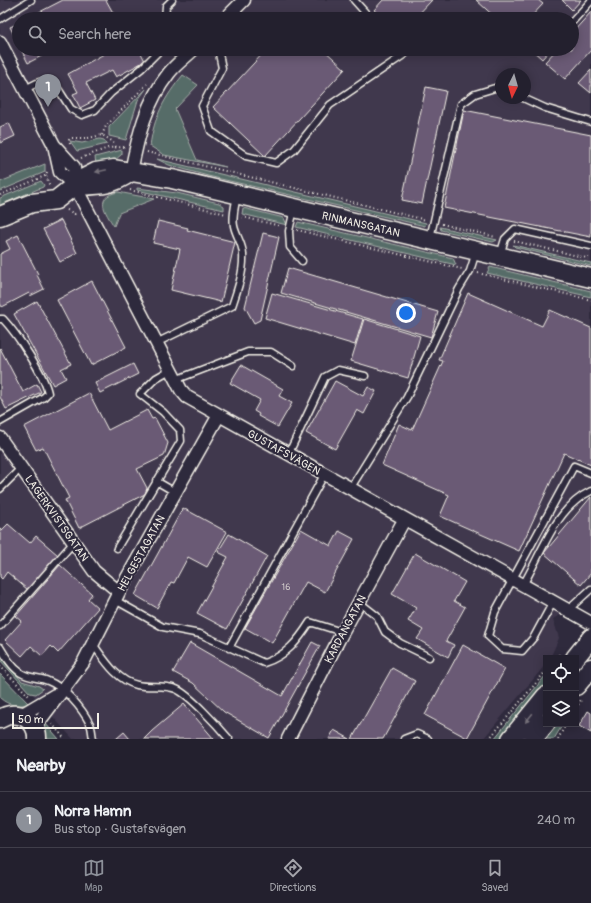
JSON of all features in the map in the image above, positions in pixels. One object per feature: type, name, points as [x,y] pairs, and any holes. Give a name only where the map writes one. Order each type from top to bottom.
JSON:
[{"type":"street","points":[[232,12],[244,0]]},
{"type":"street","name":"GUSTAFSVÄGEN","points":[[0,42],[54,145],[60,172],[75,186],[156,344],[187,397],[404,520],[512,578],[591,623]]},
{"type":"street","points":[[131,172],[135,150],[144,118],[161,84],[185,56]]},
{"type":"street","name":"RINMANSGATAN","points":[[0,216],[32,203],[56,200],[84,178],[96,172],[114,169],[166,177],[591,278]]},
{"type":"street","points":[[50,180],[75,186]]},
{"type":"street","name":"RINMANSGATAN","points":[[32,203],[50,180]]},
{"type":"street","name":"HELGESTAGATAN","points":[[36,733],[62,690],[79,669],[117,596],[219,416]]},
{"type":"street","name":"LAGERKVISTSGATAN","points":[[0,438],[94,571],[117,596]]},
{"type":"street","name":"KARDANGATAN","points":[[288,739],[342,632],[404,520]]},
{"type":"street","points":[[577,655],[591,638]]},
{"type":"street","points":[[579,682],[591,668]]},
{"type":"street","name":"HELGESTAGATAN","points":[[7,714],[62,690]]},
{"type":"street","points":[[511,739],[543,700]]},
{"type":"street","points":[[7,714],[30,721],[36,733]]},
{"type":"street","points":[[533,739],[543,727]]},
{"type":"lane","points":[[0,19],[31,0]]},
{"type":"lane","points":[[166,12],[166,6],[172,0]]},
{"type":"lane","points":[[354,0],[365,12]]},
{"type":"lane","points":[[579,14],[591,1]]},
{"type":"lane","points":[[25,89],[38,82],[54,84],[71,109],[82,115],[95,110],[111,93],[141,69],[154,56]]},
{"type":"lane","points":[[219,56],[222,68],[202,106],[211,131],[246,156],[276,163],[294,150],[330,105],[402,56]]},
{"type":"lane","points":[[430,240],[461,104],[475,94],[495,88]]},
{"type":"lane","points":[[531,102],[545,108],[591,122]]},
{"type":"lane","points":[[156,344],[232,306],[238,285],[243,255],[240,239],[234,228],[233,215],[237,194]]},
{"type":"lane","points":[[294,208],[290,228],[290,247],[302,261]]},
{"type":"lane","points":[[500,256],[505,239],[515,229],[591,246]]},
{"type":"lane","points":[[349,489],[407,397],[459,289],[470,271],[477,251]]},
{"type":"lane","points":[[0,319],[3,319],[14,331],[34,364],[48,393],[44,397],[0,422]]},
{"type":"lane","points":[[117,548],[181,441],[180,430],[163,412],[140,394],[156,378],[173,375],[248,352],[271,352],[293,366]]},
{"type":"lane","points":[[288,455],[325,377],[338,370],[365,376]]},
{"type":"lane","points":[[553,602],[534,637],[522,651],[502,649],[488,636],[495,612],[506,593],[512,578],[574,466],[591,473]]},
{"type":"lane","points":[[0,489],[21,468]]},
{"type":"lane","points":[[229,648],[258,598],[324,475]]},
{"type":"lane","points":[[156,481],[175,492]]},
{"type":"lane","points":[[523,585],[560,518],[582,495],[591,491]]},
{"type":"lane","points":[[0,626],[74,542]]},
{"type":"lane","points":[[568,610],[591,589]]},
{"type":"lane","points":[[117,596],[163,627],[200,634],[264,663],[278,659],[299,640],[310,622],[331,627],[342,632]]},
{"type":"lane","points":[[359,602],[377,616],[385,632],[400,643],[430,657]]},
{"type":"lane","points":[[92,644],[122,678],[136,685],[158,685],[177,689],[201,709],[229,739]]},
{"type":"lane","points":[[0,647],[15,668],[22,674],[36,680],[47,680],[62,690],[82,712],[91,725],[93,739]]},
{"type":"lane","points":[[404,739],[417,734],[428,739]]},
{"type":"path","points":[[102,135],[106,126],[149,82],[161,84]]},
{"type":"path","points":[[71,147],[69,140],[71,138],[88,138],[102,135],[112,141],[116,147]]},
{"type":"path","points":[[75,160],[116,147],[135,150],[591,259]]},
{"type":"path","points":[[0,194],[50,180]]},
{"type":"path","points":[[125,190],[591,300]]},
{"type":"path","points":[[489,739],[543,675]]},
{"type":"path","points":[[558,739],[564,727]]},
{"type":"shaded area","points":[[0,0],[591,0],[591,598],[585,599],[553,619],[559,638],[551,655],[543,655],[543,668],[483,739],[73,739],[0,658]]},
{"type":"green space","points":[[183,75],[198,85],[175,109],[197,160],[226,167],[164,155],[150,146],[154,126],[161,108],[170,92]]},
{"type":"green space","points":[[146,89],[138,100],[126,140],[109,136],[109,127]]},
{"type":"green space","points":[[100,139],[104,140],[107,144],[77,151],[70,141],[82,143]]},
{"type":"green space","points":[[122,150],[122,154],[114,161],[96,164],[95,157]]},
{"type":"green space","points":[[157,159],[426,223],[425,226],[208,176],[169,165]]},
{"type":"green space","points":[[45,164],[45,172],[0,191],[0,182]]},
{"type":"green space","points":[[41,181],[44,185],[43,187],[0,205],[0,198]]},
{"type":"green space","points":[[137,188],[177,193],[219,203],[224,206],[224,210],[137,190]]},
{"type":"green space","points":[[118,192],[154,199],[119,213],[114,226],[105,210],[104,201],[106,197]]},
{"type":"green space","points":[[243,208],[284,218],[287,225],[242,214]]},
{"type":"green space","points":[[298,222],[453,258],[456,265],[296,227]]},
{"type":"green space","points":[[440,227],[497,240],[493,242],[441,230]]},
{"type":"green space","points":[[513,245],[591,263],[591,266],[515,247]]},
{"type":"green space","points":[[490,267],[591,291],[591,297],[487,273]]},
{"type":"green space","points":[[0,657],[22,681],[39,686],[43,689],[36,694],[30,693],[0,660]]},
{"type":"green space","points":[[0,674],[29,704],[13,705],[0,698]]},
{"type":"green space","points":[[543,679],[543,691],[503,739],[494,739]]},
{"type":"green space","points":[[45,723],[59,739],[45,739]]},
{"type":"green space","points":[[550,727],[561,727],[554,739],[540,739]]},
{"type":"building","points":[[63,0],[106,0],[113,12],[40,12]]},
{"type":"building","points":[[383,0],[432,0],[421,12],[376,12],[374,10]]},
{"type":"building","points":[[476,0],[538,0],[543,4],[536,12],[489,12]]},
{"type":"building","points":[[562,0],[581,0],[572,10]]},
{"type":"building","points":[[591,12],[591,50],[565,79],[545,62],[551,56],[579,56],[579,25]]},
{"type":"building","points":[[24,56],[42,56],[28,63]]},
{"type":"building","points":[[100,56],[142,56],[145,61],[116,77],[112,70],[86,83],[95,100],[80,108],[73,94],[78,92],[68,74]]},
{"type":"building","points":[[260,56],[331,56],[345,69],[265,156],[213,107]]},
{"type":"building","points":[[591,70],[591,93],[579,83]]},
{"type":"building","points":[[426,87],[446,91],[422,204],[402,200]]},
{"type":"building","points":[[464,110],[591,135],[591,237],[444,208]]},
{"type":"building","points":[[9,123],[15,136],[0,143],[0,127]]},
{"type":"building","points":[[61,220],[77,253],[60,262],[43,229]]},
{"type":"building","points":[[158,221],[235,242],[221,302],[171,290],[180,249],[153,243]]},
{"type":"building","points":[[263,233],[279,237],[260,320],[254,323],[245,307]]},
{"type":"building","points":[[18,235],[44,289],[30,296],[29,293],[2,307],[0,303],[0,254],[10,249],[6,241]]},
{"type":"building","points":[[288,268],[438,312],[431,337],[281,293]]},
{"type":"building","points":[[92,281],[126,347],[91,365],[57,300]]},
{"type":"building","points":[[272,293],[363,319],[355,345],[265,318]]},
{"type":"building","points":[[468,293],[542,326],[550,310],[591,328],[591,465],[564,453],[519,551],[440,516],[449,495],[382,465],[399,424],[412,430],[443,361],[439,360]]},
{"type":"building","points":[[37,301],[71,364],[61,369],[66,378],[53,385],[14,314]]},
{"type":"building","points":[[364,319],[420,336],[408,378],[351,361]]},
{"type":"building","points":[[0,348],[23,392],[37,384],[41,392],[6,409],[0,397]]},
{"type":"building","points":[[133,364],[138,374],[100,393],[95,383]]},
{"type":"building","points":[[241,365],[283,389],[279,396],[292,403],[278,427],[258,416],[259,414],[254,411],[260,400],[230,383]]},
{"type":"building","points":[[335,381],[363,396],[368,387],[376,391],[364,414],[357,410],[335,449],[306,433]]},
{"type":"building","points":[[89,393],[108,430],[147,410],[152,419],[155,418],[168,443],[164,456],[137,469],[147,488],[145,494],[79,528],[65,500],[69,498],[43,447],[36,450],[24,427]]},
{"type":"building","points":[[591,497],[591,573],[581,585],[544,553]]},
{"type":"building","points":[[183,508],[227,532],[207,567],[188,557],[174,583],[171,582],[157,608],[135,595]]},
{"type":"building","points":[[8,524],[30,543],[36,536],[58,555],[28,590],[7,572],[2,579],[0,577],[0,528],[2,530]]},
{"type":"building","points":[[301,529],[331,546],[339,531],[354,539],[325,592],[306,582],[272,643],[245,628]]},
{"type":"building","points":[[229,534],[267,556],[227,629],[197,613],[228,557],[218,552]]},
{"type":"building","points":[[415,553],[465,582],[454,601],[465,607],[446,641],[454,645],[448,657],[417,639],[423,630],[408,621],[416,608],[392,594]]},
{"type":"building","points":[[60,565],[92,594],[88,599],[98,608],[58,653],[51,646],[42,656],[31,646],[22,656],[5,640],[22,621],[16,616]]},
{"type":"building","points":[[312,642],[320,646],[269,738],[224,712],[193,683],[173,672],[190,643],[282,696]]},
{"type":"building","points":[[463,645],[505,669],[467,738],[425,715]]},
{"type":"building","points":[[392,668],[415,681],[383,739],[352,739]]},
{"type":"building","points":[[184,704],[214,739],[144,739],[152,731]]},
{"type":"building","points":[[588,711],[591,713],[591,733],[579,726]]},
{"type":"building","points":[[334,730],[350,739],[329,739]]},
{"type":"building","points":[[124,732],[130,739],[116,739]]},
{"type":"place","name":"Norra Hamn","points":[[48,107]]}]
